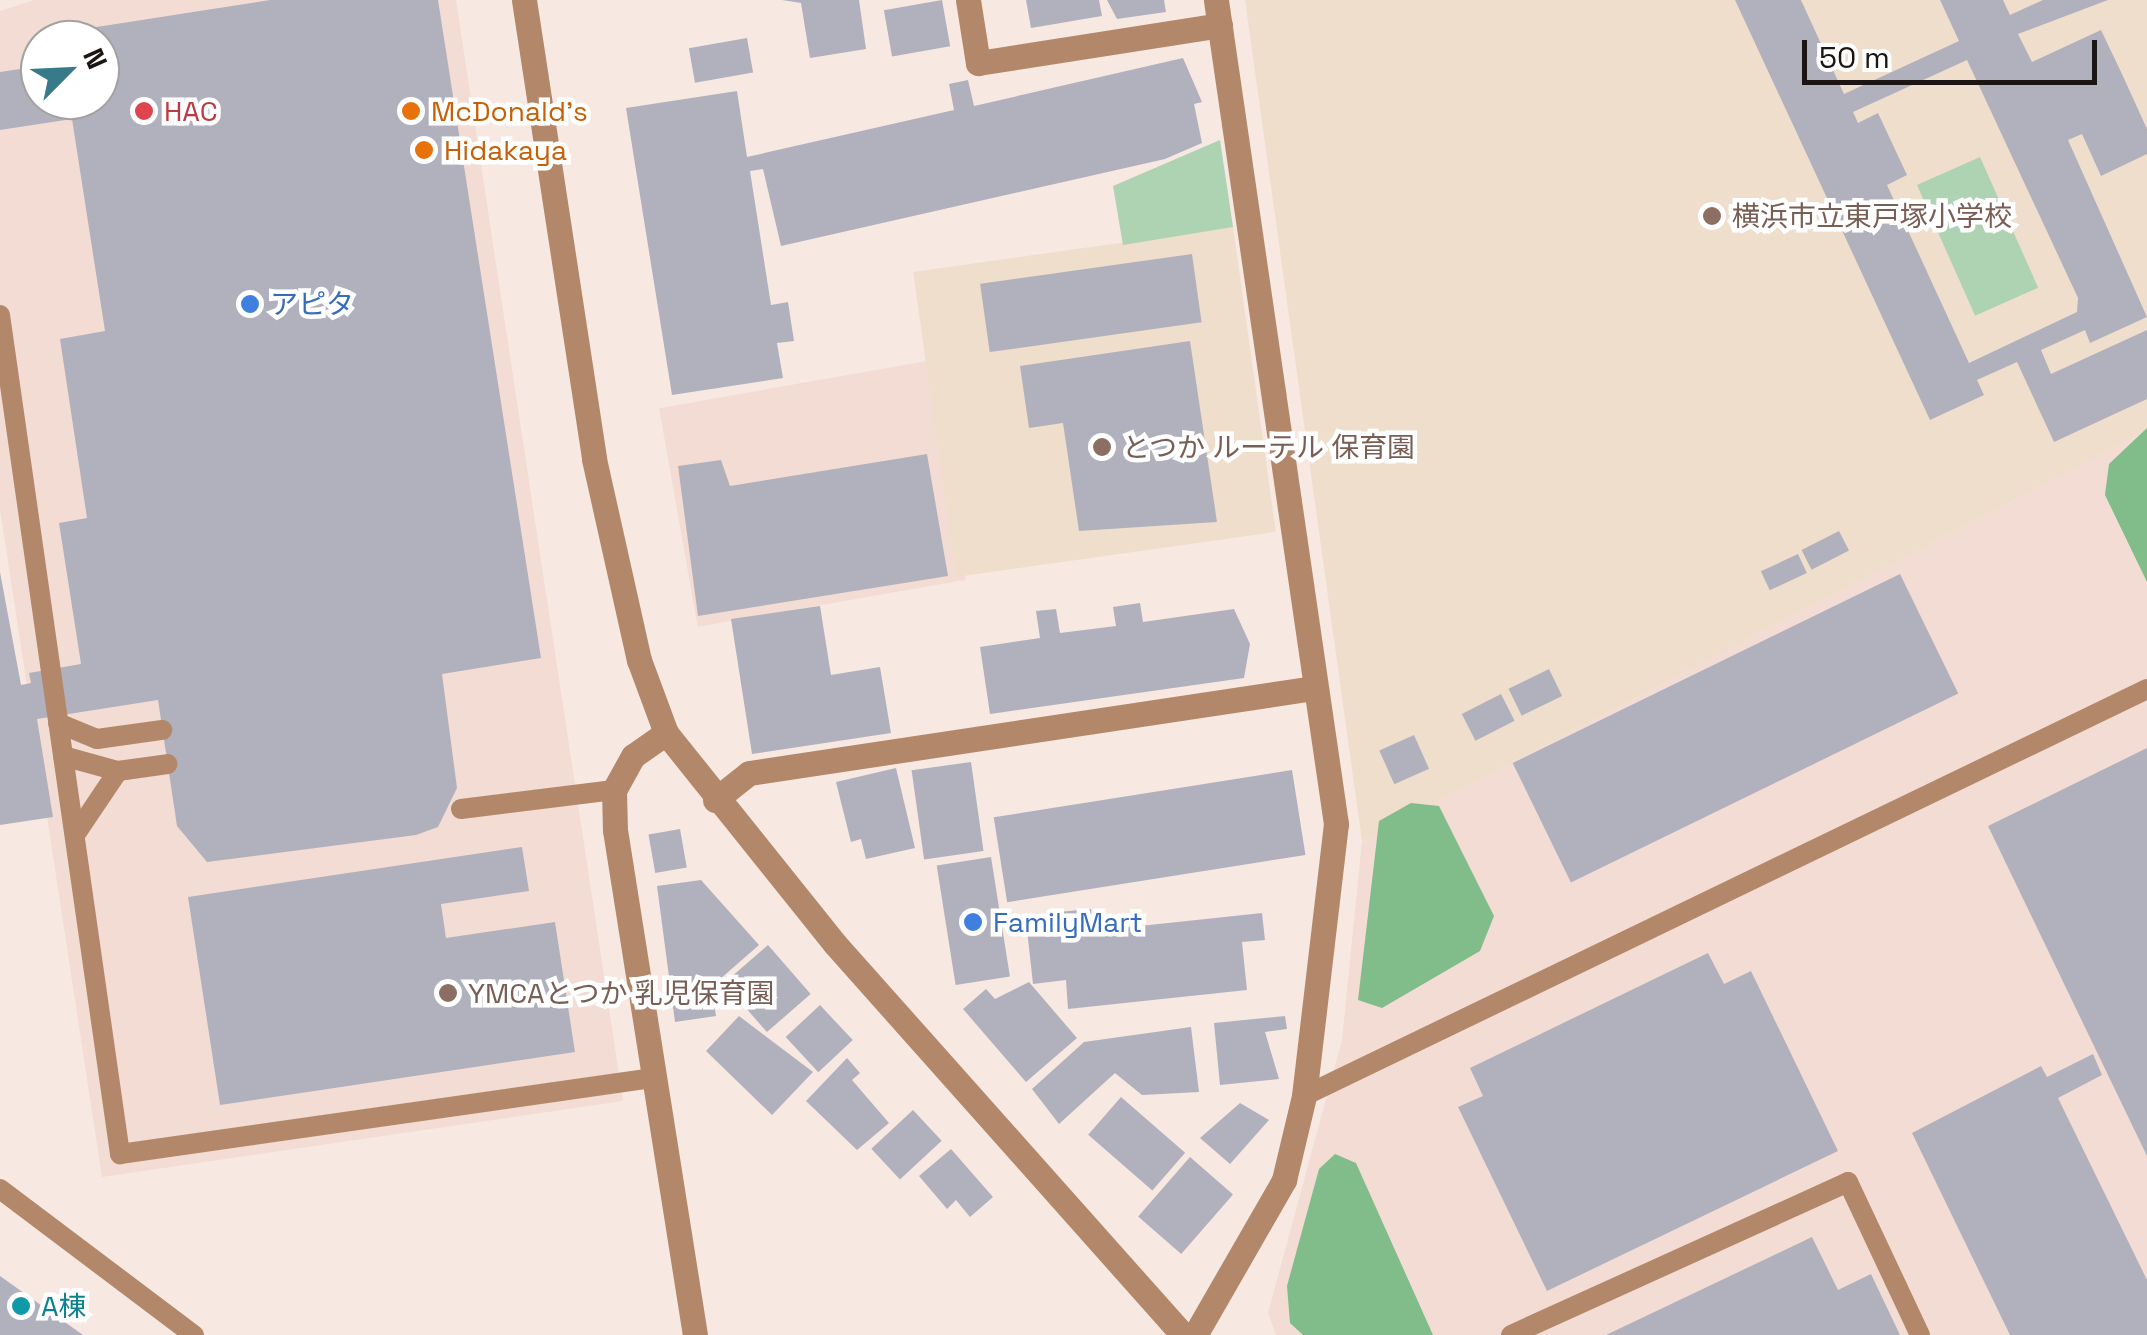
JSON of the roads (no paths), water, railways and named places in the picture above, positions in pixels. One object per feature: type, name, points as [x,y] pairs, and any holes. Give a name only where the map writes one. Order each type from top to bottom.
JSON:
[{"type":"street","points":[[524,0],[594,460],[639,660],[666,733],[716,800],[1183,1335]]},
{"type":"street","points":[[968,0],[978,63],[1218,13],[1336,824],[1304,1096],[1284,1180],[1195,1335]]},
{"type":"street","points":[[716,800],[749,772],[1314,688]]},
{"type":"street","points":[[666,733],[633,756],[614,790],[652,1078],[695,1335]]},
{"type":"lane","points":[[0,315],[120,1154],[652,1078]]},
{"type":"lane","points":[[1304,1096],[2147,688]]},
{"type":"lane","points":[[58,723],[97,739],[162,730]]},
{"type":"lane","points":[[63,756],[118,771],[168,764]]},
{"type":"lane","points":[[75,835],[118,771]]},
{"type":"lane","points":[[461,809],[614,790]]},
{"type":"lane","points":[[1512,1335],[1848,1182],[1920,1335]]},
{"type":"lane","points":[[0,1189],[194,1335]]},
{"type":"place","name":"HAC","points":[[144,111]]},
{"type":"place","name":"McDonald's","points":[[411,111]]},
{"type":"place","name":"Hidakaya","points":[[424,150]]},
{"type":"place","name":"横浜市立東戸塚小学校","points":[[1712,216]]},
{"type":"place","name":"アピタ","points":[[250,304]]},
{"type":"place","name":"とつか ルーテル 保育園","points":[[1102,447]]},
{"type":"place","name":"FamilyMart","points":[[973,922]]},
{"type":"place","name":"YMCAとつか 乳児保育園","points":[[448,993]]},
{"type":"place","name":"A棟","points":[[21,1306]]}]
